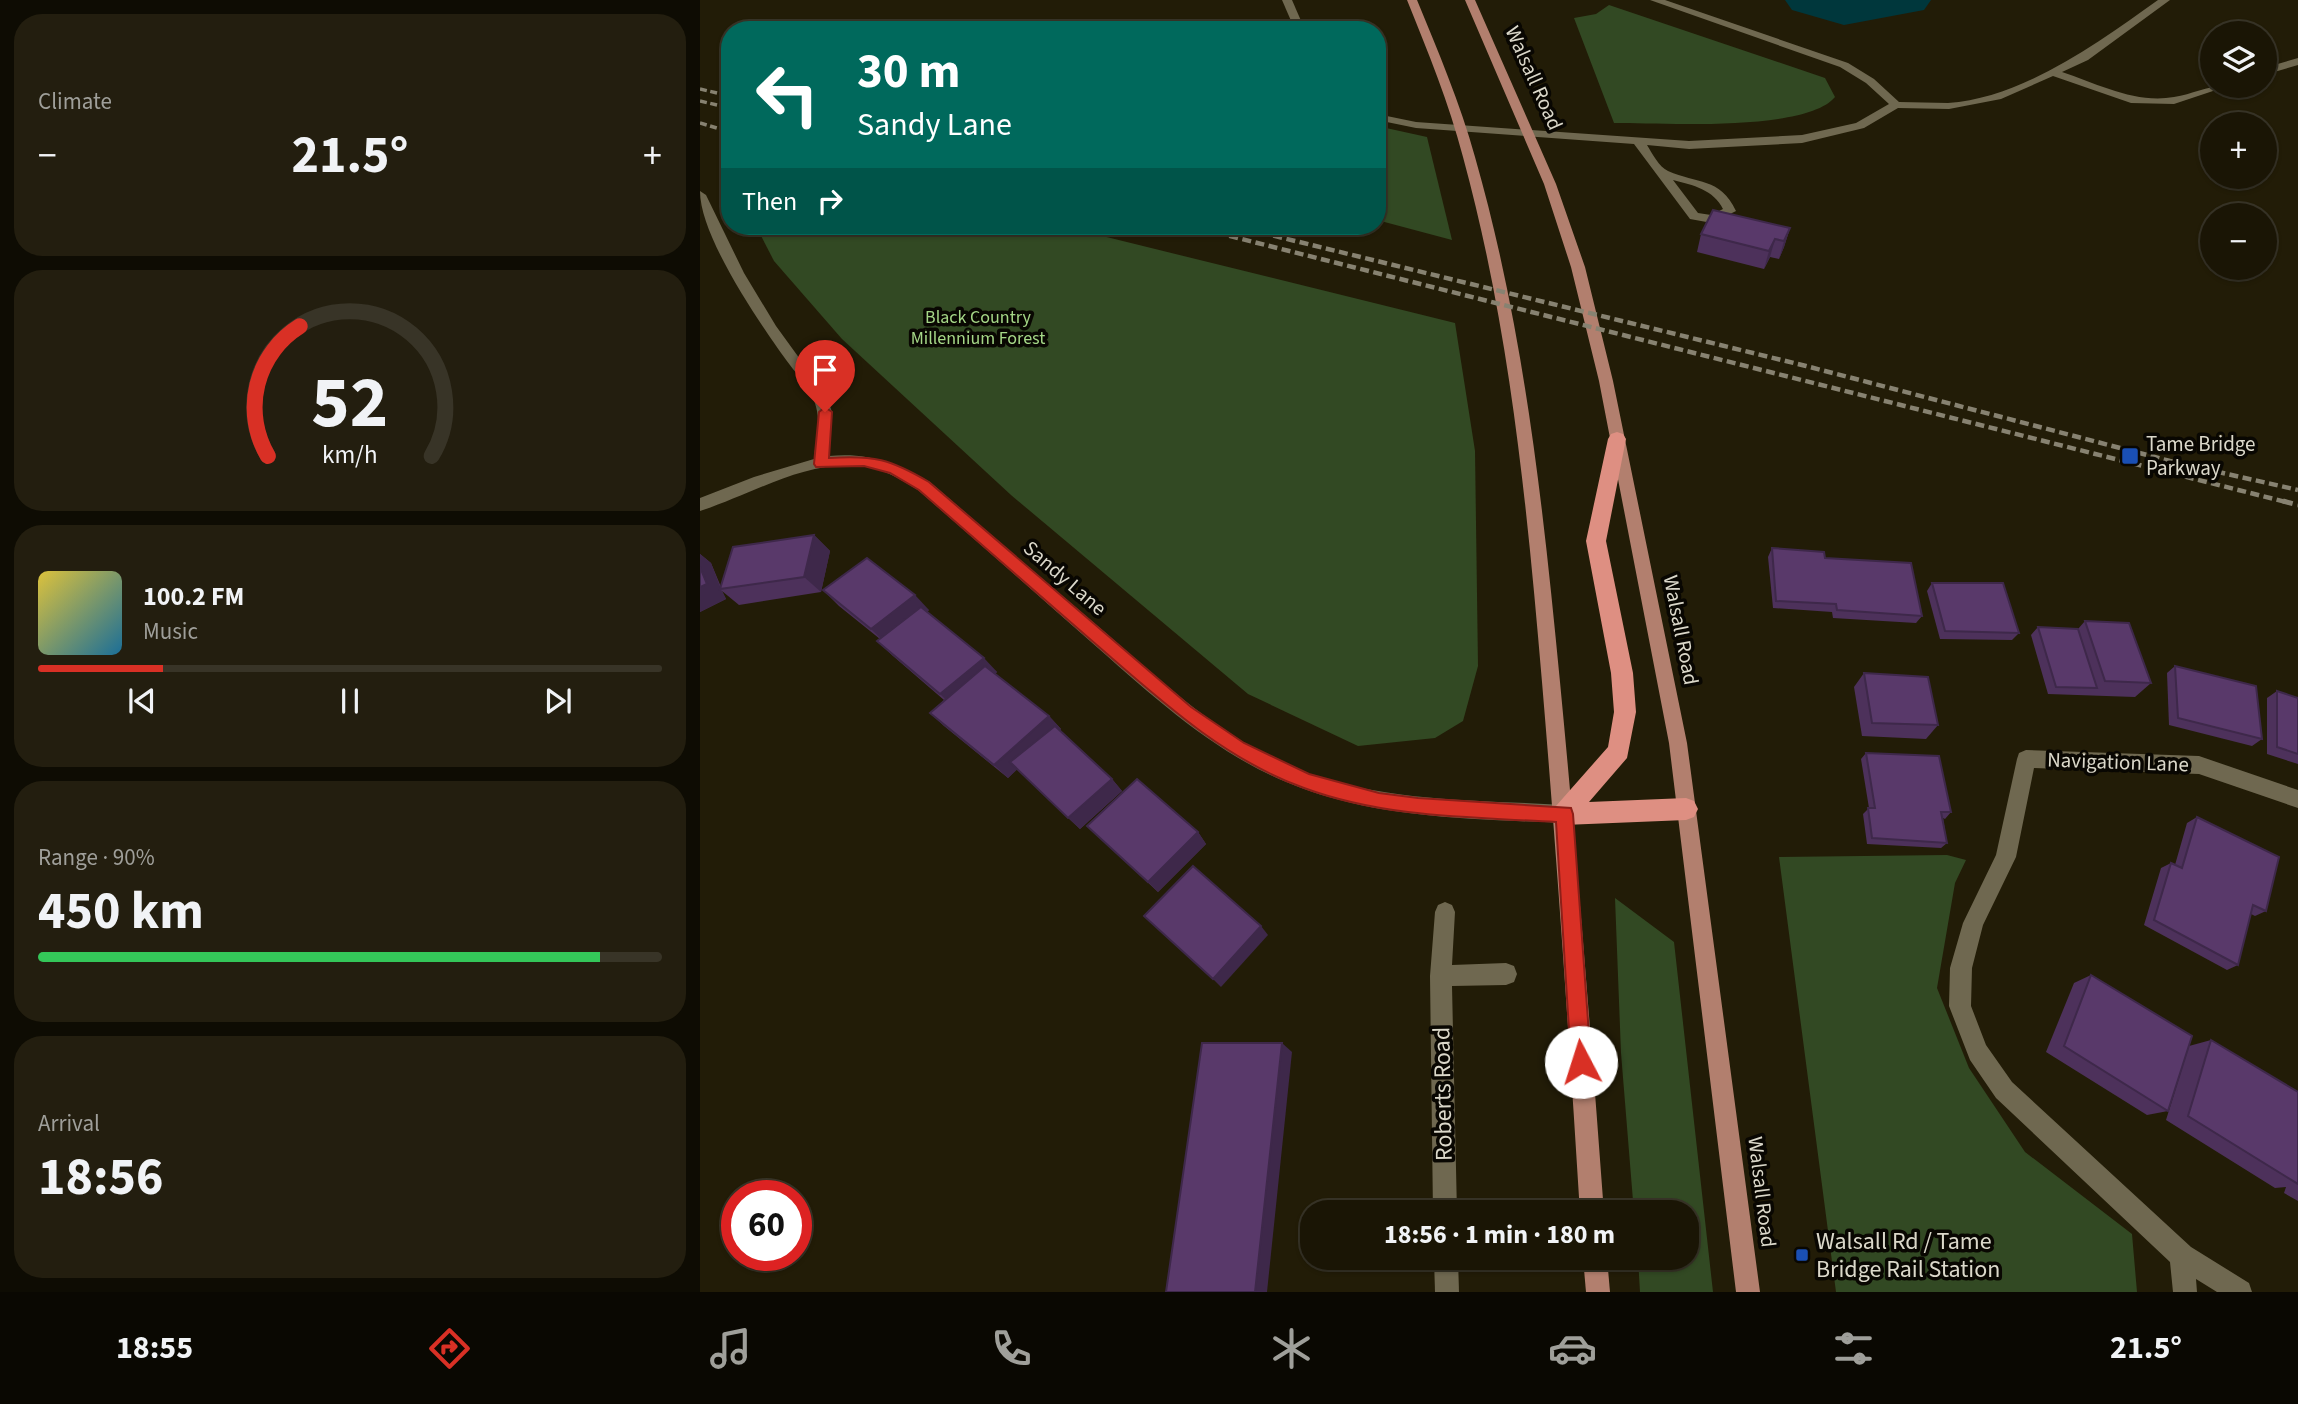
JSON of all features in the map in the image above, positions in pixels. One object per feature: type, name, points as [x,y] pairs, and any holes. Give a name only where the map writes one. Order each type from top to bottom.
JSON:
[{"type":"highway","points":[[1564,814],[1619,751],[1625,712],[1622,673],[1596,541],[1617,439]]},
{"type":"highway","points":[[1564,814],[1686,809]]},
{"type":"main road","points":[[1412,0],[1438,58],[1474,173],[1492,241],[1512,352],[1532,488],[1564,814],[1591,1200]]},
{"type":"main road","name":"Walsall Road","points":[[1470,0],[1550,184],[1578,267],[1605,381],[1678,743],[1748,1292]]},
{"type":"main road","points":[[1596,1270],[1598,1292]]},
{"type":"street","points":[[1287,0],[1296,21]]},
{"type":"street","points":[[1655,0],[1844,65],[1871,81],[1896,104]]},
{"type":"street","points":[[1386,119],[1416,125],[1689,145],[1802,138],[1860,126],[1896,104],[1949,106],[1997,97],[2084,58],[2165,0]]},
{"type":"street","points":[[2277,68],[2298,61]]},
{"type":"street","points":[[2053,72],[2131,100],[2174,101],[2200,93]]},
{"type":"street","points":[[1638,142],[1660,172],[1694,216],[1712,219],[1730,211],[1723,196],[1701,184],[1660,172]]},
{"type":"street","points":[[700,195],[744,285],[771,329],[819,395],[825,412],[821,464]]},
{"type":"street","name":"Sandy Lane","points":[[700,505],[745,486],[821,464],[864,461],[894,468],[924,486],[1185,712],[1238,748],[1306,781],[1379,801],[1418,806],[1564,814]]},
{"type":"street","name":"Navigation Lane","points":[[2240,1292],[2182,1255],[2004,1090],[1978,1052],[1960,1006],[1961,968],[1973,923],[2006,857],[2026,759],[2199,765],[2298,799]]},
{"type":"street","name":"Roberts Road","points":[[1445,912],[1441,976],[1445,1200]]},
{"type":"street","points":[[1441,976],[1506,974]]},
{"type":"street","points":[[2182,1255],[2185,1292]]},
{"type":"street","points":[[1446,1270],[1447,1292]]},
{"type":"green space","points":[[1609,5],[1825,78],[1835,97],[1819,108],[1795,116],[1765,121],[1614,123],[1574,18],[1596,14]]},
{"type":"green space","points":[[1386,128],[1427,137],[1452,240],[1386,222]]},
{"type":"green space","name":"Black Country Millennium Forest","points":[[761,235],[1098,235],[1455,323],[1475,451],[1478,666],[1463,721],[1435,738],[1358,746],[1248,694],[1011,495],[842,339],[774,261]]},
{"type":"green space","points":[[1947,855],[1966,860],[1955,883],[1937,988],[1969,1068],[2025,1152],[2132,1234],[2137,1292],[1836,1292],[1779,857]]},
{"type":"green space","points":[[1615,898],[1674,942],[1713,1292],[1640,1292],[1639,1270],[1699,1270],[1699,1200],[1633,1200],[1621,1053]]},
{"type":"building","points":[[1713,210],[1790,228],[1784,241],[1775,239],[1769,251],[1701,234]]},
{"type":"building","points":[[814,535],[804,577],[720,589],[733,547]]},
{"type":"building","points":[[1772,548],[1824,552],[1825,558],[1911,563],[1922,616],[1837,610],[1836,604],[1776,601]]},
{"type":"building","points":[[867,558],[915,595],[871,629],[823,590]]},
{"type":"building","points":[[700,567],[707,584],[700,587]]},
{"type":"building","points":[[1932,583],[2003,583],[2019,633],[1945,631]]},
{"type":"building","points":[[921,607],[984,658],[940,694],[877,641]]},
{"type":"building","points":[[2085,621],[2129,623],[2151,683],[2105,681]]},
{"type":"building","points":[[2038,627],[2078,629],[2097,688],[2056,687]]},
{"type":"building","points":[[985,666],[1049,716],[994,765],[930,713]]},
{"type":"building","points":[[2175,666],[2256,686],[2262,739],[2178,718]]},
{"type":"building","points":[[1864,673],[1928,677],[1938,725],[1872,723]]},
{"type":"building","points":[[2277,691],[2298,698],[2298,754],[2277,747]]},
{"type":"building","points":[[1055,726],[1112,779],[1068,818],[1010,762]]},
{"type":"building","points":[[1866,753],[1939,756],[1951,812],[1941,812],[1947,843],[1872,838],[1868,808],[1875,808]]},
{"type":"building","points":[[1137,779],[1198,832],[1148,882],[1087,826]]},
{"type":"building","points":[[2197,817],[2279,857],[2266,911],[2253,905],[2238,965],[2154,920],[2171,863],[2182,868]]},
{"type":"building","points":[[1193,866],[1261,926],[1213,979],[1144,916]]},
{"type":"building","points":[[2091,975],[2192,1036],[2168,1111],[2064,1046]]},
{"type":"building","points":[[2211,1040],[2298,1092],[2298,1184],[2188,1116]]},
{"type":"building","points":[[1202,1043],[1282,1043],[1255,1292],[1166,1292]]},
{"type":"waterway","points":[[1809,0],[1844,10],[1907,0]]},
{"type":"railway","points":[[700,89],[721,94]]},
{"type":"railway","points":[[700,101],[721,106]]},
{"type":"railway","points":[[700,123],[721,129]]},
{"type":"railway","points":[[1226,235],[2290,503]]},
{"type":"railway","points":[[1271,235],[1806,366],[2170,461],[2298,490]]},
{"type":"railway","points":[[2283,501],[2298,505]]},
{"type":"place","name":"Tame Bridge Parkway","points":[[2130,456]]},
{"type":"place","name":"Walsall Rd / Tame Bridge Rail Station","points":[[1802,1255]]},
{"type":"route","points":[[825,412],[826,433],[821,464],[864,461],[894,468],[924,486],[1185,712],[1238,748],[1306,781],[1379,801],[1418,806],[1564,814],[1581,1062]]}]
